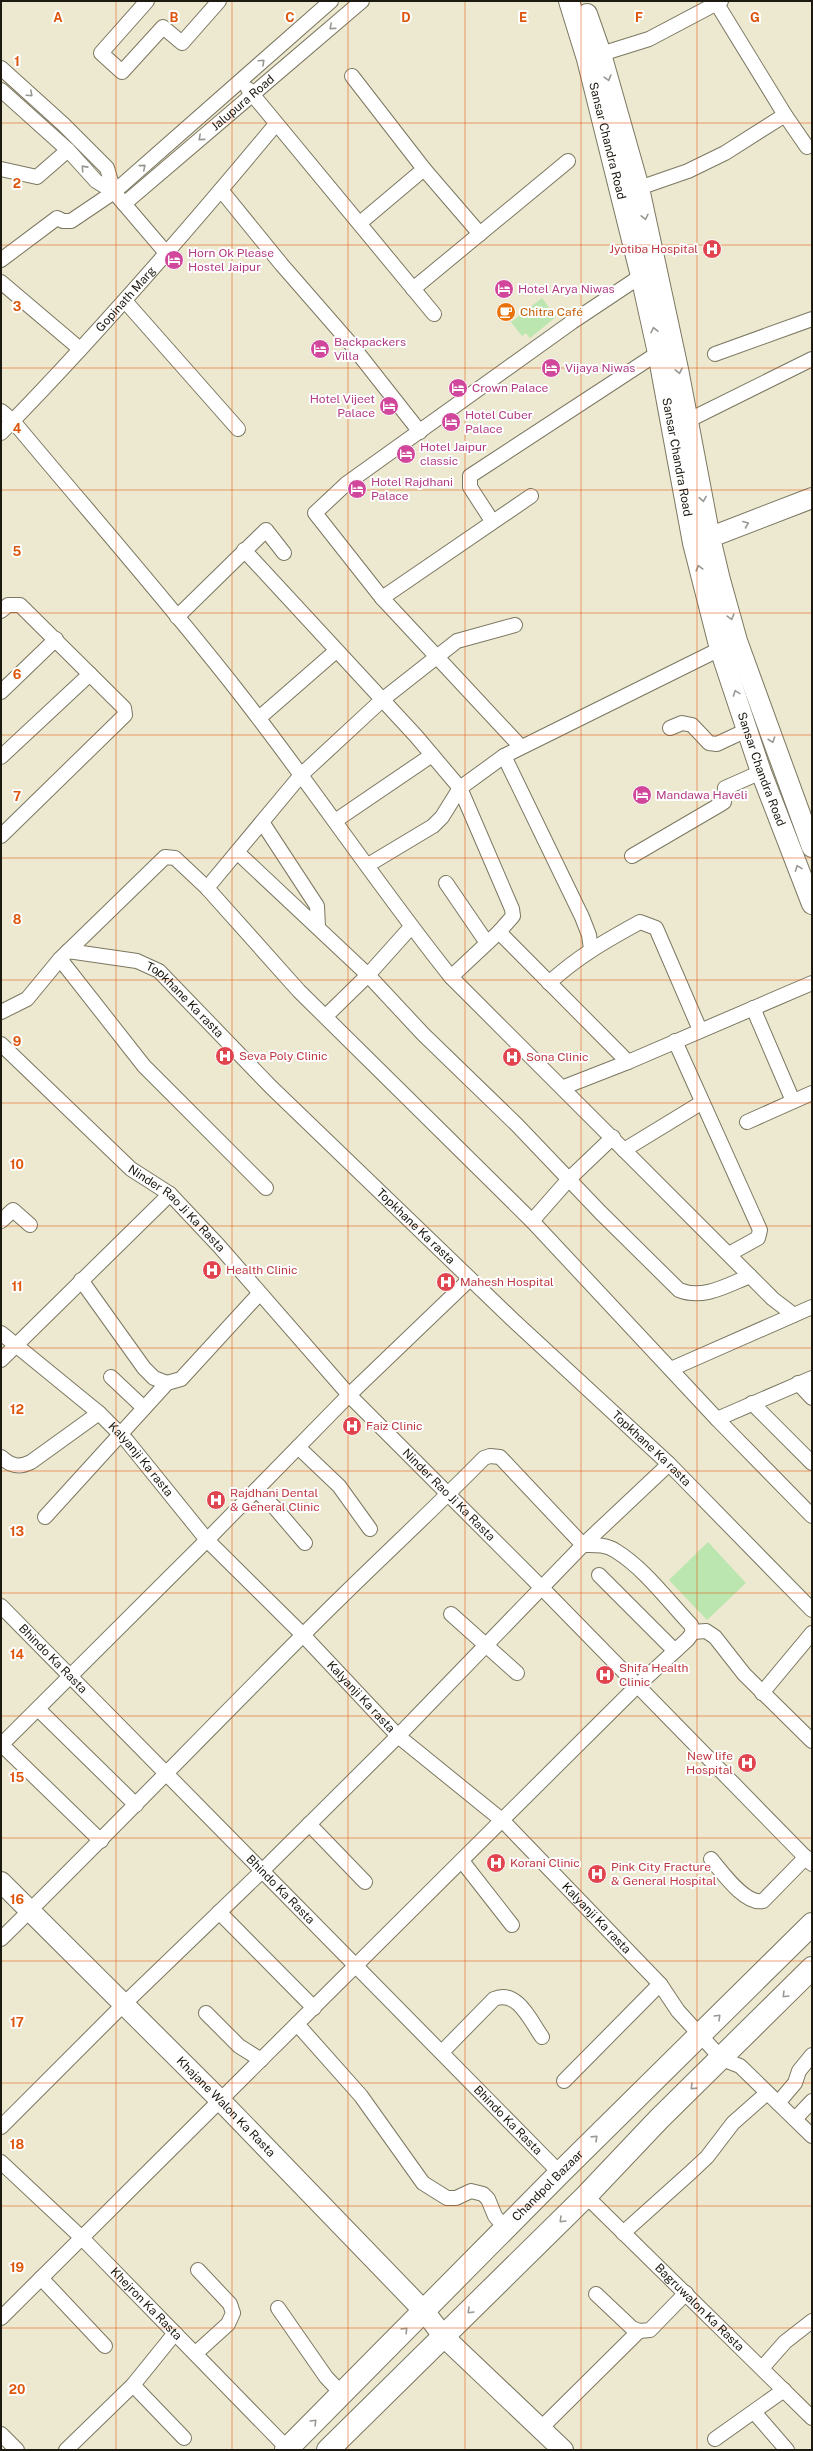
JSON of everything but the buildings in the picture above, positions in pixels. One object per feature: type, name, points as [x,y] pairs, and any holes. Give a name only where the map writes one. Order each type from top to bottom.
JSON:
[{"type":"main road","name":"Chandpol Bazaar","points":[[287,2450],[505,2228],[812,1924]]},
{"type":"main road","points":[[328,2450],[586,2196],[659,2119],[722,2059],[812,1968]]},
{"type":"street","points":[[147,1],[101,53],[122,72],[163,27],[182,43],[220,1]]},
{"type":"street","name":"Jalupura Road","points":[[1,260],[58,218],[64,221],[71,221],[114,192],[331,1]]},
{"type":"street","name":"Jalupura Road","points":[[124,204],[253,96],[362,1]]},
{"type":"street","name":"Sansar Chandra Road","points":[[569,1],[587,59],[642,276],[701,541],[720,650],[749,729],[761,772],[812,904]]},
{"type":"street","name":"Sansar Chandra Road","points":[[582,1],[602,54],[639,188],[689,420],[701,541],[812,847]]},
{"type":"street","points":[[602,54],[649,39],[719,2],[785,115],[808,147]]},
{"type":"street","points":[[1,68],[63,124],[107,168],[114,192]]},
{"type":"street","points":[[352,76],[424,169],[480,234]]},
{"type":"street","points":[[241,81],[434,314]]},
{"type":"street","points":[[1,90],[68,150],[96,181],[114,192],[167,254]]},
{"type":"street","points":[[639,188],[688,171],[725,153],[785,115]]},
{"type":"street","name":"Gopinath Marg","points":[[1,433],[167,254],[276,124]]},
{"type":"street","points":[[1,169],[37,177],[68,150]]},
{"type":"street","points":[[413,289],[568,161]]},
{"type":"street","points":[[360,223],[424,169]]},
{"type":"street","points":[[221,190],[282,265],[350,342],[420,432]]},
{"type":"street","points":[[521,747],[382,598],[315,513],[346,484],[572,322],[642,276]]},
{"type":"street","points":[[1,282],[80,349]]},
{"type":"street","points":[[125,301],[238,429]]},
{"type":"street","points":[[715,354],[812,319]]},
{"type":"street","points":[[492,521],[470,487],[470,476],[658,353]]},
{"type":"street","points":[[689,420],[812,359]]},
{"type":"street","points":[[1,410],[13,421],[177,617],[259,718],[368,865],[411,927],[451,977],[564,1087],[624,1150],[773,1299],[794,1315]]},
{"type":"street","points":[[382,598],[492,521],[531,496]]},
{"type":"street","points":[[701,541],[812,498]]},
{"type":"street","points":[[177,617],[266,530],[284,554]]},
{"type":"street","points":[[244,550],[432,755],[460,788],[512,908],[513,916],[499,932],[451,977]]},
{"type":"street","points":[[1,611],[8,605],[20,605],[56,638],[124,708],[125,715],[1,836]]},
{"type":"street","points":[[207,888],[301,775],[382,700],[457,641],[515,625]]},
{"type":"street","points":[[1,692],[56,638]]},
{"type":"street","points":[[368,865],[432,826],[442,816],[460,788],[504,756],[720,650]]},
{"type":"street","points":[[259,718],[336,651]]},
{"type":"street","points":[[1,757],[90,674]]},
{"type":"street","points":[[670,728],[682,723],[692,725],[709,743],[717,744],[749,729]]},
{"type":"street","points":[[335,821],[432,755]]},
{"type":"street","points":[[504,756],[582,917],[589,935],[591,949]]},
{"type":"street","points":[[632,856],[724,802],[725,788],[761,772]]},
{"type":"street","points":[[262,822],[317,906],[318,927]]},
{"type":"street","points":[[237,852],[368,974],[423,1034],[679,1290],[691,1295],[704,1294],[750,1276]]},
{"type":"street","points":[[1,1012],[27,999],[64,955],[165,857],[175,858],[207,888],[299,991],[532,1221],[717,1419],[812,1516]]},
{"type":"street","points":[[446,883],[487,943]]},
{"type":"street","points":[[549,983],[591,949],[640,922],[656,928],[700,1030]]},
{"type":"street","points":[[326,1016],[368,974],[411,927]]},
{"type":"street","points":[[499,932],[628,1062]]},
{"type":"street","points":[[64,955],[144,1066],[266,1188]]},
{"type":"street","name":"Topkhane Ka rasta","points":[[64,955],[137,961],[159,971],[271,1087],[470,1279],[670,1464],[812,1610]]},
{"type":"street","points":[[564,1087],[628,1062],[812,983]]},
{"type":"street","points":[[753,1008],[793,1101]]},
{"type":"street","points":[[675,1041],[701,1103],[760,1230],[758,1238],[729,1254]]},
{"type":"street","name":"Ninder Rao Ji Ka Rasta","points":[[1,1044],[131,1169],[170,1194],[218,1246],[349,1395],[542,1588],[809,1860]]},
{"type":"street","points":[[747,1122],[812,1093]]},
{"type":"street","points":[[624,1150],[701,1103]]},
{"type":"street","points":[[532,1221],[569,1179],[613,1137]]},
{"type":"street","points":[[1,1360],[170,1194]]},
{"type":"street","points":[[1,1221],[13,1210],[30,1225]]},
{"type":"street","points":[[101,1840],[1,1744],[71,1677],[349,1395],[470,1279]]},
{"type":"street","points":[[81,1280],[144,1368],[154,1378],[167,1383]]},
{"type":"street","points":[[45,1517],[167,1383],[181,1379],[259,1294]]},
{"type":"street","points":[[671,1369],[812,1307]]},
{"type":"street","name":"Kalyanji Ka rasta","points":[[1,1333],[15,1347],[99,1413],[120,1434],[207,1540],[303,1635],[398,1736],[503,1821],[660,1984],[678,2011],[722,2059]]},
{"type":"street","points":[[111,1377],[144,1408]]},
{"type":"street","points":[[717,1419],[812,1378]]},
{"type":"street","points":[[798,1383],[812,1398]]},
{"type":"street","points":[[752,1403],[812,1463]]},
{"type":"street","points":[[1,1457],[8,1463],[22,1467],[99,1413]]},
{"type":"street","points":[[298,1447],[339,1486],[370,1529]]},
{"type":"street","points":[[1,1939],[168,1774],[303,1635],[449,1494],[484,1458],[490,1456],[500,1457],[583,1545],[599,1545],[615,1550],[636,1567],[691,1625],[693,1632]]},
{"type":"street","points":[[1,2127],[123,2004],[261,1872],[398,1736],[583,1545],[670,1464]]},
{"type":"street","points":[[256,1490],[276,1509],[305,1543]]},
{"type":"street","points":[[599,1575],[675,1651]]},
{"type":"street","name":"Bhindo Ka Rasta","points":[[1,1606],[168,1774],[261,1872],[442,2052],[560,2173]]},
{"type":"street","points":[[451,1614],[517,1672]]},
{"type":"street","points":[[1,2318],[693,1632],[706,1631],[715,1637],[762,1693],[812,1741]]},
{"type":"street","points":[[762,1693],[812,1633]]},
{"type":"street","points":[[38,1709],[136,1805]]},
{"type":"street","points":[[309,1824],[365,1882]]},
{"type":"street","points":[[711,1859],[743,1894],[750,1900],[758,1902],[763,1901],[809,1860]]},
{"type":"street","points":[[462,1861],[512,1925]]},
{"type":"street","name":"Khajane Walon Ka Rasta","points":[[1,1882],[220,2100],[424,2310],[444,2337],[563,2450]]},
{"type":"street","points":[[219,1912],[314,2008]]},
{"type":"street","points":[[564,2081],[660,1984]]},
{"type":"street","points":[[442,2052],[494,1999],[501,1996],[508,1996],[518,2003],[542,2037]]},
{"type":"street","points":[[206,2013],[239,2046],[261,2060]]},
{"type":"street","points":[[297,2024],[361,2096],[423,2183],[430,2190],[447,2198],[456,2198],[471,2191],[483,2194],[488,2199],[494,2216],[505,2228]]},
{"type":"street","points":[[778,2103],[795,2083],[799,2071],[812,2055]]},
{"type":"street","points":[[722,2059],[740,2066],[812,2136]]},
{"type":"street","points":[[623,2233],[707,2157],[733,2123],[767,2093]]},
{"type":"street","points":[[795,2120],[812,2101]]},
{"type":"street","name":"Khejron Ka Rasta","points":[[1,2162],[82,2238],[196,2353],[287,2450]]},
{"type":"street","name":"Bagruwalon Ka Rasta","points":[[586,2196],[812,2418]]},
{"type":"street","points":[[196,2353],[228,2324],[233,2313],[230,2304],[198,2270]]},
{"type":"street","points":[[41,2278],[105,2346]]},
{"type":"street","points":[[596,2294],[632,2328],[639,2331],[650,2330],[686,2293]]},
{"type":"street","points":[[278,2308],[326,2377],[342,2394]]},
{"type":"street","points":[[762,2368],[785,2342],[812,2321]]},
{"type":"street","points":[[540,2429],[639,2331]]},
{"type":"street","points":[[66,2450],[133,2386],[175,2333]]},
{"type":"street","points":[[133,2386],[184,2438]]},
{"type":"street","points":[[714,2440],[784,2390]]},
{"type":"street","points":[[754,2412],[787,2450]]},
{"type":"street","points":[[1,2434],[17,2450]]},
{"type":"green space","points":[[542,298],[556,317],[530,338],[526,333],[522,336],[511,322]]},
{"type":"green space","points":[[708,1542],[746,1583],[707,1620],[669,1580]]},
{"type":"place","name":"Jyotiba Hospital","points":[[712,249]]},
{"type":"place","name":"Horn Ok Please Hostel Jaipur","points":[[174,260]]},
{"type":"place","name":"Hotel Arya Niwas","points":[[504,289]]},
{"type":"place","name":"Chitra Café","points":[[506,312]]},
{"type":"place","name":"Backpackers Villa","points":[[320,349]]},
{"type":"place","name":"Vijaya Niwas","points":[[551,368]]},
{"type":"place","name":"Crown Palace","points":[[458,388]]},
{"type":"place","name":"Hotel Vijeet Palace","points":[[389,406]]},
{"type":"place","name":"Hotel Cuber Palace","points":[[451,422]]},
{"type":"place","name":"Hotel Jaipur classic","points":[[406,454]]},
{"type":"place","name":"Hotel Rajdhani Palace","points":[[357,489]]},
{"type":"place","name":"Mandawa Haveli","points":[[642,795]]},
{"type":"place","name":"Seva Poly Clinic","points":[[225,1056]]},
{"type":"place","name":"Sona Clinic","points":[[512,1057]]},
{"type":"place","name":"Health Clinic","points":[[212,1270]]},
{"type":"place","name":"Mahesh Hospital","points":[[446,1282]]},
{"type":"place","name":"Faiz Clinic","points":[[352,1426]]},
{"type":"place","name":"Rajdhani Dental & General Clinic","points":[[216,1500]]},
{"type":"place","name":"Shifa Health Clinic","points":[[605,1675]]},
{"type":"place","name":"New life Hospital","points":[[747,1763]]},
{"type":"place","name":"Korani Clinic","points":[[496,1863]]},
{"type":"place","name":"Pink City Fracture & General Hospital","points":[[597,1874]]}]
